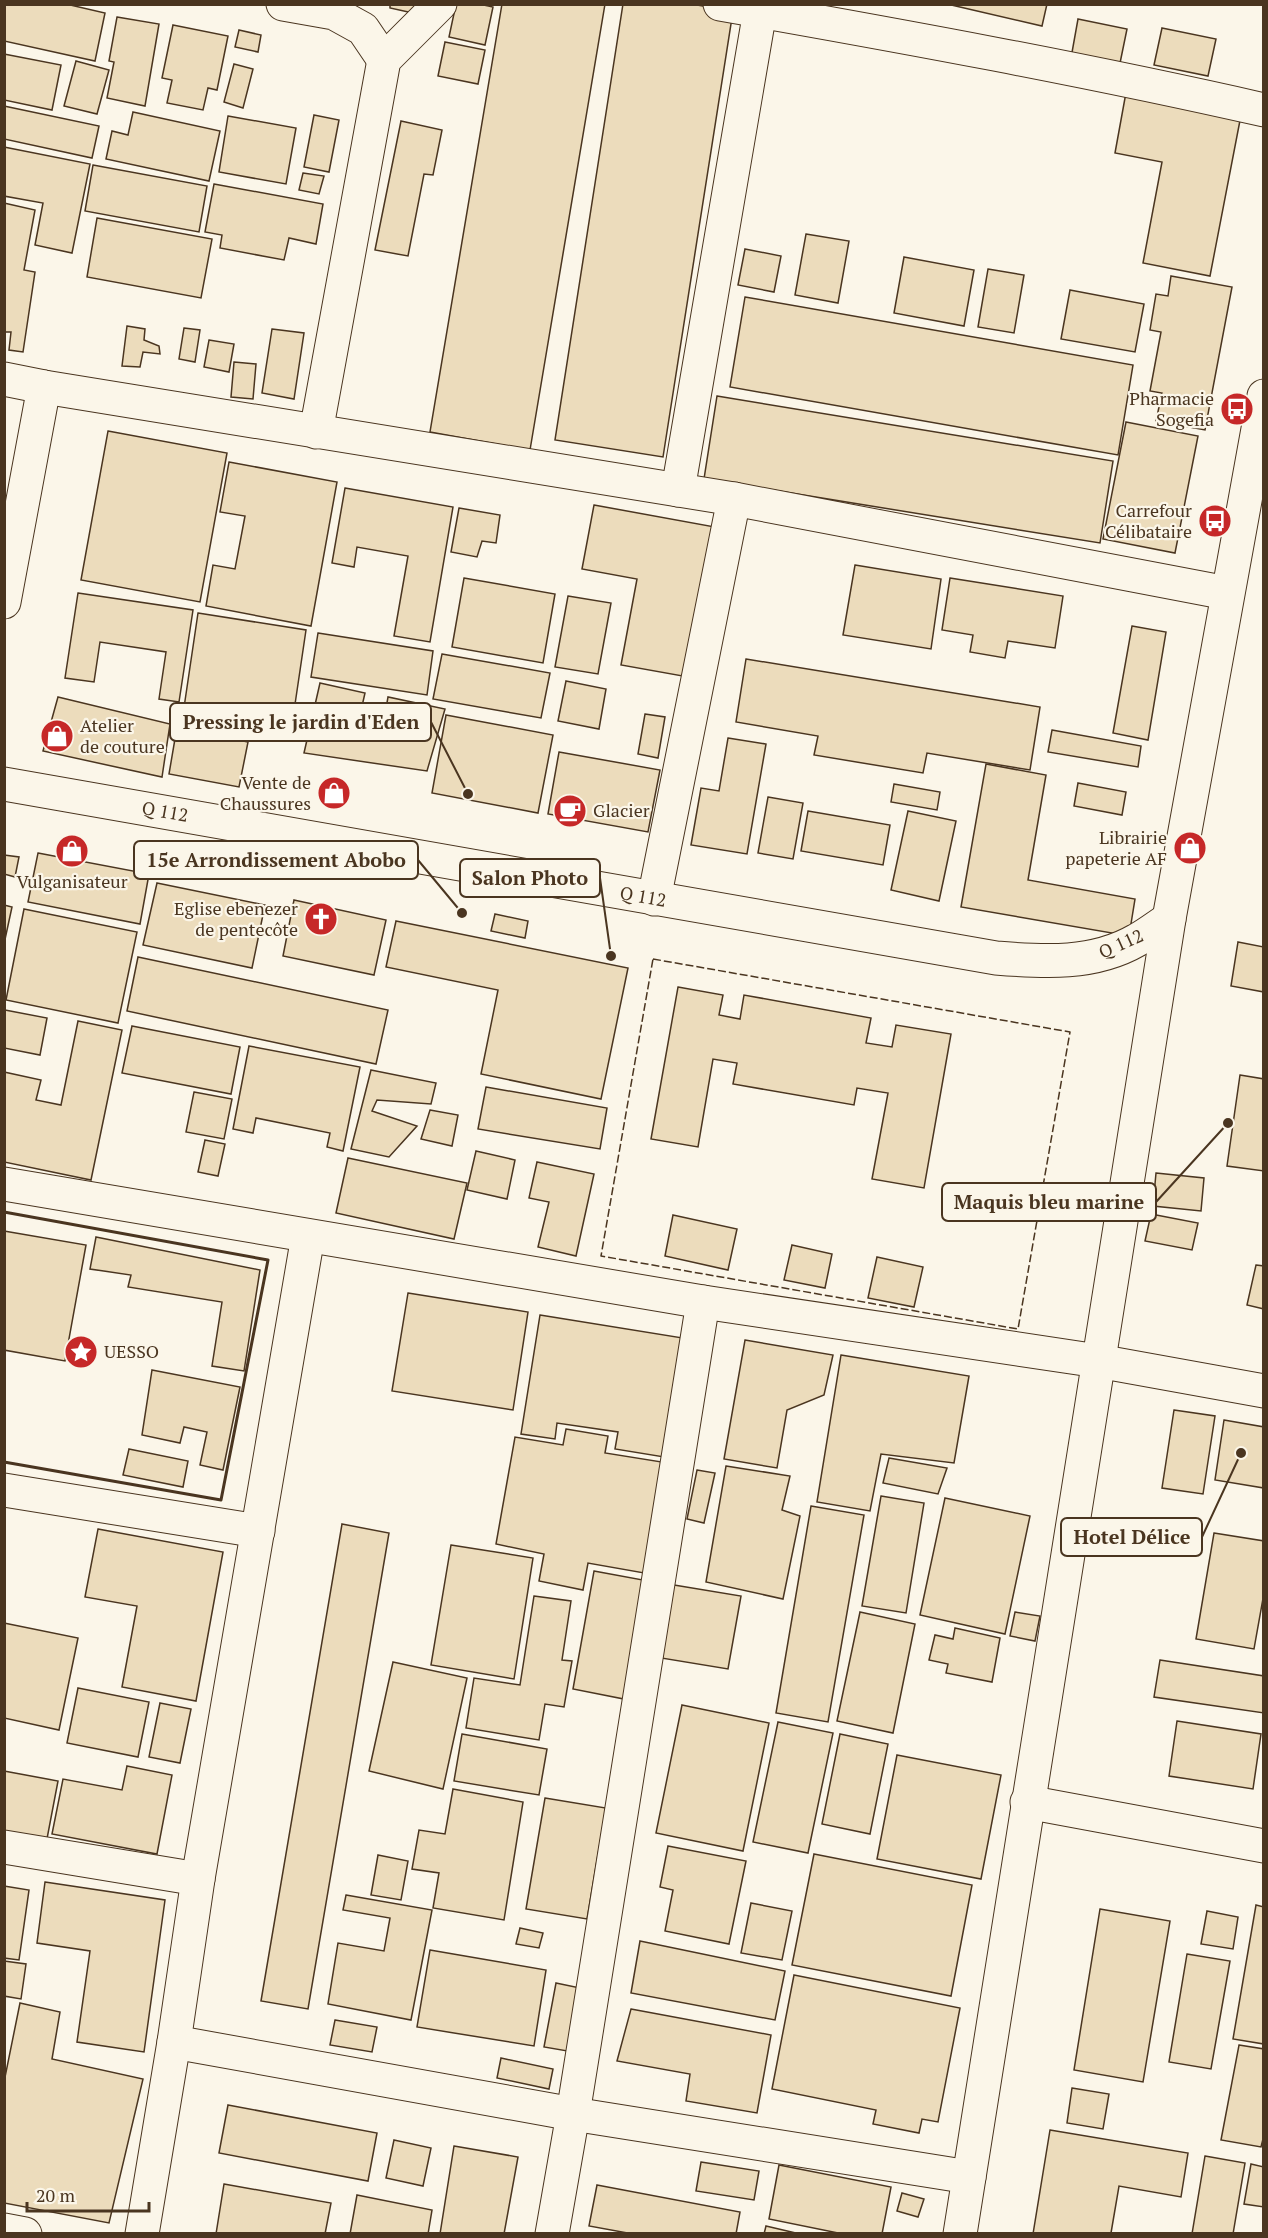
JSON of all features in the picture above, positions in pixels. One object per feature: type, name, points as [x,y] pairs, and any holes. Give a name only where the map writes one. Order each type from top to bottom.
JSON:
[{"type":"street","points":[[283,4],[334,13],[363,29],[384,60]]},
{"type":"street","points":[[316,432],[384,60],[440,4]]},
{"type":"street","points":[[720,4],[959,46],[1263,110]]},
{"type":"street","points":[[678,490],[760,11]]},
{"type":"street","points":[[4,379],[734,499],[1227,593]]},
{"type":"street","points":[[4,602],[44,387]]},
{"type":"street","points":[[960,2234],[1169,920],[1227,593],[1251,535],[1263,396]]},
{"type":"street","points":[[654,899],[734,499]]},
{"type":"street","name":"Q 112","points":[[4,784],[996,958],[1045,962],[1092,957],[1136,941],[1169,920]]},
{"type":"street","points":[[4,1184],[703,1302],[1098,1361],[1263,1391]]},
{"type":"street","points":[[142,2234],[198,1879],[308,1236]]},
{"type":"street","points":[[552,2234],[703,1302]]},
{"type":"street","points":[[4,1490],[258,1531]]},
{"type":"street","points":[[1027,1802],[1263,1846]]},
{"type":"street","points":[[4,1847],[198,1879]]},
{"type":"street","points":[[174,2042],[573,2114],[969,2176]]},
{"type":"street","points":[[4,2229],[25,2234]]},
{"type":"building","points":[[4,4],[66,4],[105,13],[95,61],[4,41]]},
{"type":"building","points":[[390,4],[424,4],[422,15],[390,8]]},
{"type":"building","points":[[456,4],[479,4],[493,7],[485,45],[449,37]]},
{"type":"building","points":[[502,4],[605,4],[530,450],[430,432]]},
{"type":"building","points":[[623,4],[691,4],[733,11],[663,457],[555,440]]},
{"type":"building","points":[[947,4],[1047,4],[1042,26]]},
{"type":"building","points":[[117,17],[159,24],[145,106],[107,98],[114,62],[109,61]]},
{"type":"building","points":[[1078,19],[1127,29],[1119,68],[1071,58]]},
{"type":"building","points":[[173,25],[228,36],[217,90],[208,88],[203,110],[167,103],[172,80],[162,78]]},
{"type":"building","points":[[1162,28],[1216,39],[1208,76],[1154,65]]},
{"type":"building","points":[[239,30],[261,35],[258,52],[235,47]]},
{"type":"building","points":[[445,42],[485,50],[478,84],[438,76]]},
{"type":"building","points":[[4,54],[61,65],[52,110],[4,100]]},
{"type":"building","points":[[76,61],[109,70],[97,114],[64,106]]},
{"type":"building","points":[[234,64],[253,69],[243,108],[224,102]]},
{"type":"building","points":[[1127,87],[1242,110],[1210,276],[1143,263],[1162,162],[1115,153]]},
{"type":"building","points":[[4,106],[99,126],[92,158],[4,139]]},
{"type":"building","points":[[133,112],[220,131],[209,181],[106,159],[112,131],[128,135]]},
{"type":"building","points":[[314,115],[339,120],[329,172],[304,167]]},
{"type":"building","points":[[228,116],[296,128],[286,184],[219,172]]},
{"type":"building","points":[[401,121],[442,130],[433,175],[424,174],[408,256],[375,250]]},
{"type":"building","points":[[4,147],[90,164],[72,253],[35,245],[43,203],[4,196]]},
{"type":"building","points":[[93,165],[207,186],[199,232],[85,211]]},
{"type":"building","points":[[303,173],[324,176],[319,194],[299,190]]},
{"type":"building","points":[[214,184],[323,204],[316,244],[289,238],[284,260],[220,248],[222,235],[205,232]]},
{"type":"building","points":[[4,203],[35,210],[24,270],[35,272],[23,352],[9,350],[11,332],[4,332]]},
{"type":"building","points":[[97,218],[212,239],[201,298],[87,277]]},
{"type":"building","points":[[806,234],[849,241],[838,303],[795,295]]},
{"type":"building","points":[[745,249],[781,256],[774,292],[738,285]]},
{"type":"building","points":[[904,257],[974,270],[964,326],[894,313]]},
{"type":"building","points":[[988,269],[1024,275],[1014,333],[978,327]]},
{"type":"building","points":[[1171,276],[1232,287],[1205,430],[1156,421],[1162,393],[1150,391],[1161,332],[1150,330],[1156,294],[1168,296]]},
{"type":"building","points":[[1070,290],[1144,304],[1135,352],[1061,339]]},
{"type":"building","points":[[745,297],[1133,365],[1118,455],[730,387]]},
{"type":"building","points":[[127,326],[145,329],[144,340],[159,346],[160,354],[143,352],[140,367],[122,366]]},
{"type":"building","points":[[184,328],[200,330],[195,362],[179,359]]},
{"type":"building","points":[[272,329],[304,333],[294,399],[262,393]]},
{"type":"building","points":[[209,340],[234,344],[229,372],[204,367]]},
{"type":"building","points":[[234,362],[256,364],[253,399],[231,397]]},
{"type":"building","points":[[717,396],[1113,461],[1100,543],[704,479]]},
{"type":"building","points":[[1126,422],[1198,436],[1175,553],[1103,539]]},
{"type":"building","points":[[108,431],[227,453],[200,602],[81,580]]},
{"type":"building","points":[[229,462],[337,482],[311,626],[206,606],[213,565],[235,569],[245,516],[220,512]]},
{"type":"building","points":[[345,488],[453,507],[430,642],[394,636],[408,556],[357,547],[354,567],[332,563]]},
{"type":"building","points":[[594,505],[715,527],[688,677],[621,665],[637,579],[582,569]]},
{"type":"building","points":[[459,508],[500,515],[496,543],[482,541],[477,557],[451,552]]},
{"type":"building","points":[[855,565],[941,579],[931,649],[843,635]]},
{"type":"building","points":[[464,578],[555,594],[543,663],[452,647]]},
{"type":"building","points":[[950,578],[1063,596],[1055,648],[1008,641],[1005,658],[970,652],[973,635],[942,630]]},
{"type":"building","points":[[78,593],[193,610],[179,702],[159,699],[166,652],[100,642],[94,682],[65,678]]},
{"type":"building","points":[[568,596],[611,603],[598,674],[555,667]]},
{"type":"building","points":[[198,613],[306,630],[290,738],[182,721]]},
{"type":"building","points":[[1132,626],[1166,632],[1148,740],[1113,733]]},
{"type":"building","points":[[318,633],[433,651],[427,695],[311,677]]},
{"type":"building","points":[[442,654],[550,673],[541,718],[433,699]]},
{"type":"building","points":[[746,659],[1040,707],[1030,770],[927,753],[923,773],[814,755],[818,736],[736,722]]},
{"type":"building","points":[[566,681],[606,689],[599,729],[558,721]]},
{"type":"building","points":[[320,683],[365,693],[360,715],[384,720],[388,697],[445,709],[427,771],[304,753]]},
{"type":"building","points":[[58,697],[170,724],[162,777],[43,751]]},
{"type":"building","points":[[645,714],[665,717],[658,758],[638,754]]},
{"type":"building","points":[[446,715],[553,735],[538,813],[432,793]]},
{"type":"building","points":[[177,727],[248,742],[239,787],[169,774]]},
{"type":"building","points":[[1052,730],[1141,746],[1138,767],[1048,752]]},
{"type":"building","points":[[728,738],[766,744],[747,854],[691,845],[701,788],[719,791]]},
{"type":"building","points":[[559,752],[660,770],[648,832],[548,814]]},
{"type":"building","points":[[986,764],[1046,775],[1028,880],[1135,899],[1129,936],[961,907]]},
{"type":"building","points":[[1078,783],[1126,792],[1122,815],[1074,806]]},
{"type":"building","points":[[894,784],[940,792],[937,810],[891,802]]},
{"type":"building","points":[[768,797],[803,803],[793,859],[758,853]]},
{"type":"building","points":[[808,811],[890,825],[883,865],[801,851]]},
{"type":"building","points":[[908,811],[956,821],[939,901],[891,890]]},
{"type":"building","points":[[38,853],[149,874],[140,924],[28,902]]},
{"type":"building","points":[[4,855],[19,857],[15,877],[4,874]]},
{"type":"building","points":[[157,883],[265,905],[252,968],[143,945]]},
{"type":"building","points":[[294,900],[386,920],[374,975],[283,956]]},
{"type":"building","points":[[4,905],[12,907],[4,944]]},
{"type":"building","points":[[24,909],[137,932],[118,1023],[6,1000]]},
{"type":"building","points":[[495,914],[528,921],[525,938],[491,931]]},
{"type":"building","points":[[396,921],[628,968],[601,1099],[481,1074],[498,990],[386,967]]},
{"type":"building","points":[[1238,942],[1264,947],[1264,992],[1231,986]]},
{"type":"building","points":[[138,957],[388,1010],[376,1064],[127,1011]]},
{"type":"building","points":[[678,987],[723,995],[719,1015],[740,1019],[744,995],[871,1018],[866,1043],[892,1047],[896,1025],[951,1034],[924,1188],[872,1179],[888,1093],[857,1088],[854,1105],[733,1084],[737,1063],[713,1059],[698,1147],[651,1139]]},
{"type":"building","points":[[5,1010],[47,1018],[40,1055],[4,1048]]},
{"type":"building","points":[[78,1021],[122,1030],[91,1180],[4,1162],[4,1072],[41,1080],[36,1100],[61,1105]]},
{"type":"building","points":[[132,1026],[240,1047],[231,1094],[122,1073]]},
{"type":"building","points":[[249,1046],[360,1067],[343,1151],[327,1147],[330,1133],[256,1118],[253,1133],[233,1129]]},
{"type":"building","points":[[371,1070],[436,1083],[431,1104],[377,1100],[372,1111],[417,1126],[389,1157],[351,1149]]},
{"type":"building","points":[[1240,1075],[1264,1079],[1264,1171],[1227,1166]]},
{"type":"building","points":[[486,1087],[607,1108],[600,1149],[478,1129]]},
{"type":"building","points":[[194,1092],[232,1099],[224,1139],[186,1132]]},
{"type":"building","points":[[430,1110],[458,1115],[452,1146],[421,1139]]},
{"type":"building","points":[[205,1140],[225,1144],[218,1176],[198,1172]]},
{"type":"building","points":[[476,1151],[515,1160],[507,1199],[467,1190]]},
{"type":"building","points":[[348,1158],[467,1183],[454,1239],[336,1213]]},
{"type":"building","points":[[537,1162],[594,1174],[576,1256],[538,1247],[549,1202],[529,1198]]},
{"type":"building","points":[[1156,1173],[1204,1178],[1201,1211],[1153,1206]]},
{"type":"building","points":[[1151,1214],[1198,1223],[1192,1250],[1145,1241]]},
{"type":"building","points":[[673,1215],[737,1229],[728,1270],[665,1256]]},
{"type":"building","points":[[4,1231],[86,1245],[65,1361],[4,1350]]},
{"type":"building","points":[[96,1237],[260,1270],[244,1371],[212,1366],[222,1302],[128,1287],[131,1275],[90,1269]]},
{"type":"building","points":[[792,1245],[832,1254],[825,1288],[784,1280]]},
{"type":"building","points":[[877,1257],[923,1267],[914,1307],[868,1298]]},
{"type":"building","points":[[1256,1265],[1264,1266],[1264,1309],[1247,1305]]},
{"type":"building","points":[[408,1293],[528,1312],[513,1410],[392,1391]]},
{"type":"building","points":[[540,1315],[683,1338],[664,1457],[615,1449],[618,1432],[557,1423],[555,1439],[521,1434]]},
{"type":"building","points":[[745,1340],[833,1355],[824,1395],[787,1410],[777,1468],[724,1459]]},
{"type":"building","points":[[841,1355],[969,1376],[954,1463],[881,1454],[870,1511],[817,1502]]},
{"type":"building","points":[[152,1370],[240,1387],[223,1470],[200,1465],[207,1432],[184,1427],[180,1443],[142,1435]]},
{"type":"building","points":[[1174,1410],[1215,1416],[1203,1494],[1162,1488]]},
{"type":"building","points":[[1224,1420],[1264,1427],[1264,1488],[1215,1480]]},
{"type":"building","points":[[566,1429],[608,1436],[605,1453],[662,1462],[644,1573],[588,1563],[583,1590],[539,1581],[544,1554],[496,1544],[515,1437],[563,1445]]},
{"type":"building","points":[[129,1449],[188,1461],[183,1487],[123,1475]]},
{"type":"building","points":[[889,1458],[947,1468],[938,1494],[883,1483]]},
{"type":"building","points":[[726,1466],[790,1476],[782,1510],[800,1516],[783,1599],[706,1582]]},
{"type":"building","points":[[697,1470],[715,1473],[704,1523],[687,1519]]},
{"type":"building","points":[[881,1496],[924,1503],[906,1613],[862,1606]]},
{"type":"building","points":[[945,1498],[1030,1516],[1005,1634],[920,1615]]},
{"type":"building","points":[[811,1506],[864,1515],[828,1722],[776,1713]]},
{"type":"building","points":[[342,1524],[389,1533],[308,2009],[261,2001]]},
{"type":"building","points":[[98,1529],[223,1552],[196,1701],[122,1687],[137,1606],[85,1597]]},
{"type":"building","points":[[1214,1533],[1264,1541],[1264,1593],[1254,1649],[1196,1639]]},
{"type":"building","points":[[451,1545],[533,1558],[514,1679],[431,1665]]},
{"type":"building","points":[[594,1571],[643,1580],[624,1699],[573,1689]]},
{"type":"building","points":[[668,1584],[741,1596],[728,1669],[655,1657]]},
{"type":"building","points":[[534,1596],[571,1601],[562,1660],[572,1661],[564,1707],[545,1704],[539,1740],[466,1728],[474,1678],[520,1685]]},
{"type":"building","points":[[860,1612],[915,1624],[893,1733],[837,1721]]},
{"type":"building","points":[[1015,1612],[1040,1616],[1035,1641],[1010,1636]]},
{"type":"building","points":[[4,1623],[78,1638],[59,1730],[4,1718]]},
{"type":"building","points":[[955,1628],[1000,1638],[992,1682],[946,1673],[948,1664],[929,1660],[935,1635],[953,1639]]},
{"type":"building","points":[[1160,1660],[1264,1676],[1264,1713],[1154,1697]]},
{"type":"building","points":[[393,1662],[467,1678],[443,1789],[369,1771]]},
{"type":"building","points":[[78,1688],[149,1702],[138,1757],[67,1743]]},
{"type":"building","points":[[160,1703],[191,1709],[180,1763],[149,1757]]},
{"type":"building","points":[[682,1705],[769,1723],[743,1851],[656,1833]]},
{"type":"building","points":[[1177,1721],[1261,1734],[1253,1789],[1169,1776]]},
{"type":"building","points":[[778,1722],[833,1733],[808,1853],[753,1842]]},
{"type":"building","points":[[462,1734],[547,1749],[539,1795],[454,1781]]},
{"type":"building","points":[[840,1734],[888,1744],[870,1834],[822,1824]]},
{"type":"building","points":[[897,1755],[1001,1775],[981,1879],[877,1859]]},
{"type":"building","points":[[127,1766],[172,1775],[157,1854],[52,1834],[63,1779],[122,1790]]},
{"type":"building","points":[[4,1771],[58,1781],[46,1844],[4,1835]]},
{"type":"building","points":[[453,1789],[523,1802],[504,1920],[433,1908],[439,1873],[412,1869],[419,1830],[445,1834]]},
{"type":"building","points":[[545,1798],[606,1808],[587,1919],[526,1909]]},
{"type":"building","points":[[668,1846],[746,1861],[729,1944],[665,1931],[673,1890],[660,1887]]},
{"type":"building","points":[[814,1854],[972,1885],[951,1996],[792,1965]]},
{"type":"building","points":[[378,1855],[408,1861],[401,1900],[371,1895]]},
{"type":"building","points":[[45,1882],[165,1900],[144,2052],[77,2042],[90,1951],[37,1943]]},
{"type":"building","points":[[4,1886],[29,1890],[19,1960],[4,1958]]},
{"type":"building","points":[[346,1895],[432,1910],[411,2020],[328,2004],[338,1943],[384,1951],[390,1918],[343,1910]]},
{"type":"building","points":[[751,1903],[792,1911],[782,1960],[741,1953]]},
{"type":"building","points":[[1256,1905],[1264,1907],[1264,2044],[1233,2039]]},
{"type":"building","points":[[1100,1909],[1170,1921],[1143,2082],[1074,2070]]},
{"type":"building","points":[[1207,1911],[1238,1917],[1233,1949],[1201,1944]]},
{"type":"building","points":[[520,1928],[543,1933],[539,1948],[516,1944]]},
{"type":"building","points":[[640,1941],[785,1971],[775,2020],[631,1993]]},
{"type":"building","points":[[430,1950],[546,1970],[534,2046],[417,2027]]},
{"type":"building","points":[[1187,1954],[1230,1961],[1211,2069],[1169,2062]]},
{"type":"building","points":[[4,1961],[26,1964],[21,1999],[4,1996]]},
{"type":"building","points":[[794,1975],[960,2008],[938,2122],[922,2119],[919,2133],[873,2124],[876,2110],[772,2089]]},
{"type":"building","points":[[556,1983],[585,1989],[573,2052],[544,2047]]},
{"type":"building","points":[[20,2003],[60,2012],[52,2059],[143,2079],[109,2223],[4,2203],[4,2082]]},
{"type":"building","points":[[631,2009],[771,2035],[757,2113],[686,2101],[690,2074],[617,2061]]},
{"type":"building","points":[[335,2020],[377,2027],[372,2052],[330,2045]]},
{"type":"building","points":[[1239,2045],[1264,2049],[1264,2135],[1261,2147],[1221,2140]]},
{"type":"building","points":[[501,2058],[553,2069],[549,2089],[497,2078]]},
{"type":"building","points":[[1072,2088],[1109,2094],[1103,2129],[1067,2123]]},
{"type":"building","points":[[228,2105],[377,2133],[368,2181],[219,2153]]},
{"type":"building","points":[[1050,2130],[1188,2153],[1181,2197],[1119,2186],[1111,2233],[1117,2234],[1033,2234]]},
{"type":"building","points":[[394,2140],[431,2148],[423,2186],[386,2178]]},
{"type":"building","points":[[454,2146],[518,2157],[504,2234],[440,2234]]},
{"type":"building","points":[[1205,2156],[1245,2163],[1233,2234],[1192,2234]]},
{"type":"building","points":[[701,2162],[759,2171],[754,2200],[696,2191]]},
{"type":"building","points":[[1251,2164],[1264,2167],[1264,2207],[1244,2204]]},
{"type":"building","points":[[779,2165],[891,2187],[882,2234],[843,2234],[769,2219]]},
{"type":"building","points":[[224,2184],[331,2203],[325,2234],[216,2234]]},
{"type":"building","points":[[597,2185],[740,2212],[736,2234],[633,2234],[589,2226]]},
{"type":"building","points":[[902,2193],[924,2199],[918,2217],[897,2211]]},
{"type":"building","points":[[357,2195],[432,2210],[428,2234],[350,2234]]},
{"type":"building","points":[[766,2226],[800,2234],[764,2234]]},
{"type":"fence","points":[[653,959],[1070,1032],[1018,1329],[601,1256],[653,959]]},
{"type":"wall","points":[[4,1212],[268,1260],[221,1500],[4,1462]]},
{"type":"place","name":"Pharmacie Sogefia","points":[[1237,409]]},
{"type":"place","name":"Carrefour Célibataire","points":[[1215,521]]},
{"type":"place","name":"Atelier de couture","points":[[57,736]]},
{"type":"place","name":"Vente de Chaussures","points":[[334,793]]},
{"type":"place","name":"Pressing le jardin d'Eden","points":[[468,794]]},
{"type":"place","name":"Glacier","points":[[570,811]]},
{"type":"place","name":"Librairie papeterie AF","points":[[1190,848]]},
{"type":"place","name":"Vulganisateur","points":[[72,851]]},
{"type":"place","name":"15e Arrondissement Abobo","points":[[462,913]]},
{"type":"place","name":"Eglise ebenezer de pentecôte","points":[[321,919]]},
{"type":"place","name":"Salon Photo","points":[[611,956]]},
{"type":"place","name":"Maquis bleu marine","points":[[1228,1123]]},
{"type":"place","name":"UESSO","points":[[81,1352]]},
{"type":"place","name":"Hotel Délice","points":[[1241,1453]]}]
